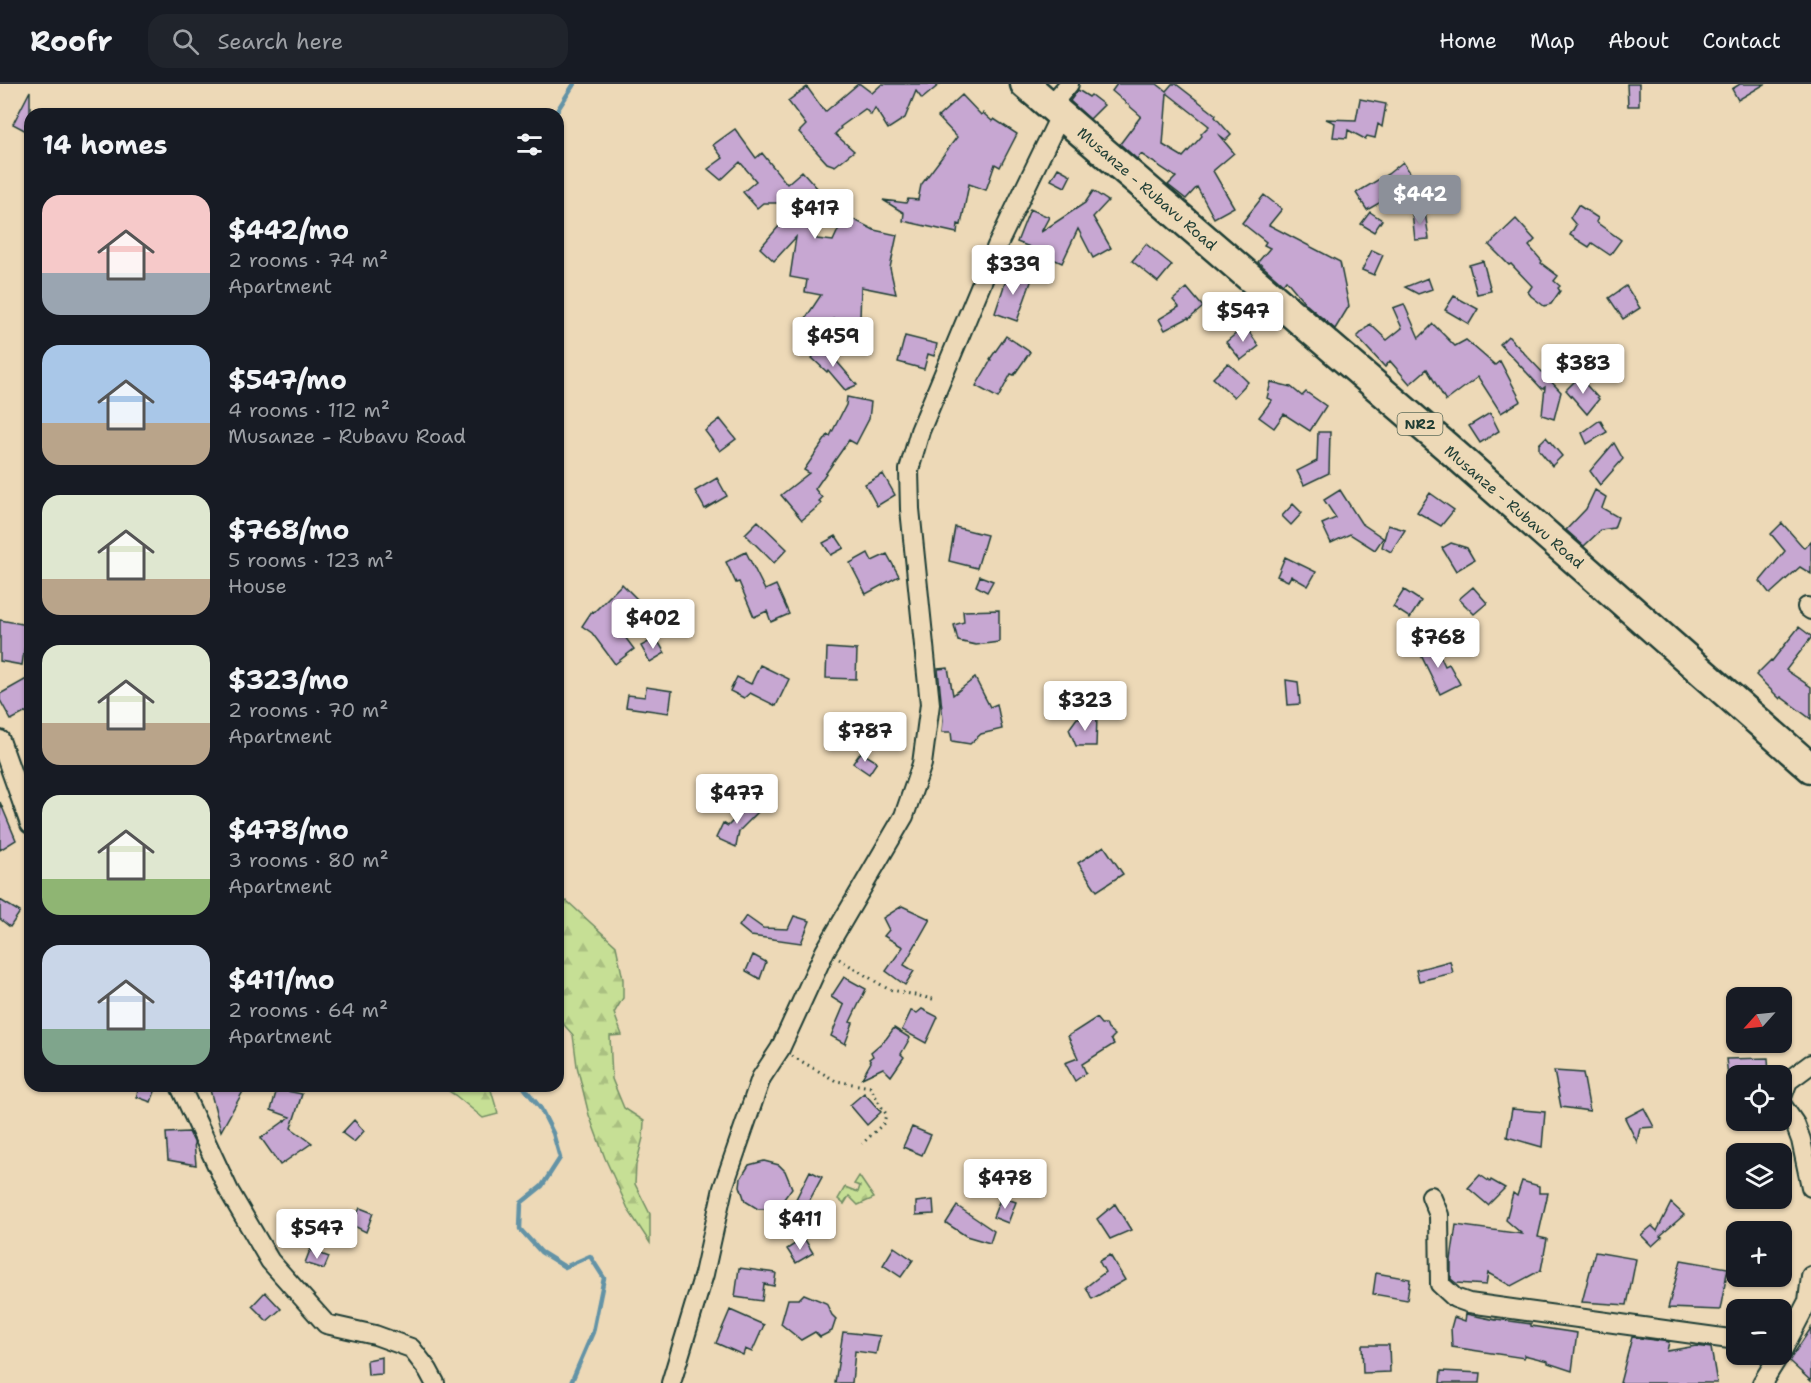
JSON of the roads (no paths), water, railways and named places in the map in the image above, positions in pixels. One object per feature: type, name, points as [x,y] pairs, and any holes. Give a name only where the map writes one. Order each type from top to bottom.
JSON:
[{"type":"highway","name":"Musanze - Rubavu Road","points":[[1024,84],[1447,447],[1811,768]]},
{"type":"street","points":[[670,1383],[704,1274],[723,1188],[761,1078],[780,1049],[825,951],[904,816],[922,764],[930,704],[910,510],[909,470],[920,431],[997,246],[1061,114],[1056,98],[1069,84]]},
{"type":"street","points":[[0,740],[24,807]]},
{"type":"street","points":[[1792,1079],[1811,1064]]},
{"type":"street","points":[[183,1092],[229,1191],[270,1261],[327,1324],[375,1335],[411,1348],[435,1383]]},
{"type":"street","points":[[1792,1119],[1796,1124],[1804,1151],[1811,1187]]},
{"type":"street","points":[[1431,1196],[1439,1215],[1440,1284],[1455,1298],[1469,1303],[1726,1338]]},
{"type":"street","points":[[1792,1331],[1808,1301],[1811,1276]]},
{"type":"street","points":[[1762,1383],[1773,1365]]},
{"type":"waterway","points":[[559,108],[574,84]]},
{"type":"waterway","points":[[528,1092],[541,1109],[553,1133],[560,1158],[542,1186],[521,1203],[520,1229],[541,1252],[565,1267],[590,1256],[604,1278],[593,1332],[571,1383]]}]
